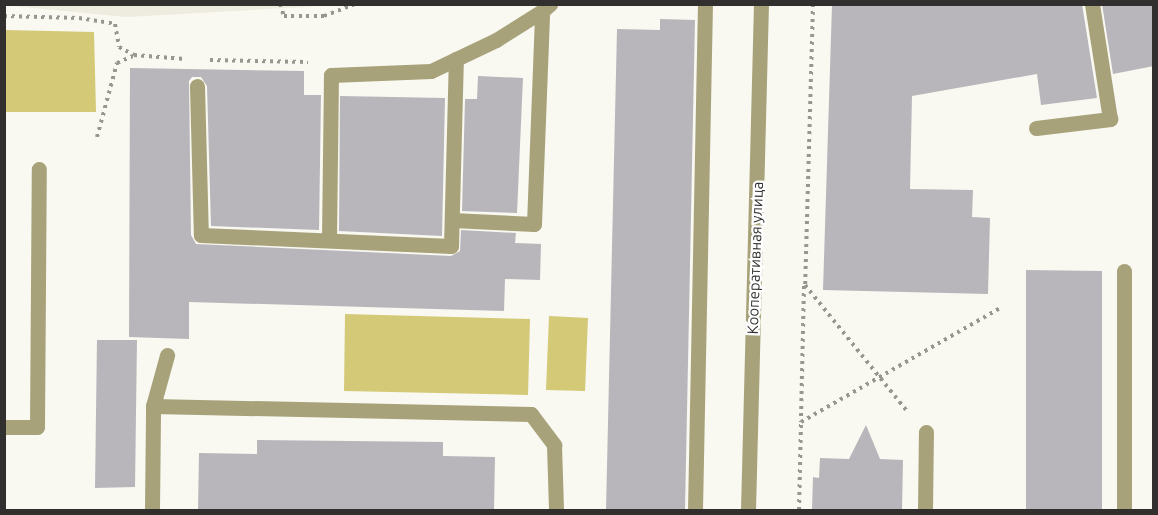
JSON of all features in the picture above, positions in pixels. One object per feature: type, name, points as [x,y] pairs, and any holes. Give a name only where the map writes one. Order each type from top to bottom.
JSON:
[{"type":"street","points":[[694,510],[705,4]]},
{"type":"street","name":"Кооперативная улица","points":[[748,510],[761,4]]},
{"type":"street","points":[[1036,128],[1110,119],[1092,4]]},
{"type":"street","points":[[328,239],[331,75],[431,71],[496,40],[546,8]]},
{"type":"street","points":[[452,220],[534,224],[546,8]]},
{"type":"street","points":[[196,86],[201,235],[451,246],[456,59]]},
{"type":"street","points":[[4,427],[37,427],[39,169]]},
{"type":"street","points":[[1124,271],[1124,510]]},
{"type":"street","points":[[152,510],[153,406],[167,355]]},
{"type":"street","points":[[153,406],[531,414],[554,445],[556,510]]},
{"type":"street","points":[[925,510],[926,432]]},
{"type":"path","points":[[280,4],[284,16],[324,16],[355,4]]},
{"type":"path","points":[[799,510],[813,4]]},
{"type":"path","points":[[4,16],[79,18],[115,24],[119,47],[134,55],[194,60]]},
{"type":"path","points":[[97,137],[117,63],[134,55]]},
{"type":"path","points":[[206,60],[313,62],[331,75]]},
{"type":"path","points":[[804,285],[926,432]]},
{"type":"path","points":[[801,422],[1000,308]]},
{"type":"shaded area","points":[[5,4],[338,5],[126,17]]},
{"type":"shaded area","points":[[5,30],[94,32],[96,112],[5,112]]},
{"type":"shaded area","points":[[345,314],[530,319],[528,395],[344,391]]},
{"type":"shaded area","points":[[549,316],[588,318],[585,391],[546,390]]},
{"type":"building","points":[[1082,4],[1097,98],[1041,105],[1037,74],[912,96],[910,189],[973,190],[972,217],[990,218],[988,294],[823,290],[832,5]]},
{"type":"building","points":[[1102,4],[1154,4],[1154,66],[1113,74]]},
{"type":"building","points":[[660,19],[695,20],[685,510],[606,510],[617,29],[660,30]]},
{"type":"building","points":[[130,68],[304,71],[304,95],[321,95],[319,230],[211,226],[207,86],[201,77],[192,77],[189,81],[191,235],[196,244],[451,256],[460,251],[461,230],[516,233],[515,243],[541,244],[540,280],[505,279],[504,311],[189,302],[189,339],[129,337]]},
{"type":"building","points":[[478,76],[523,78],[517,213],[462,211],[465,99],[477,99]]},
{"type":"building","points":[[340,96],[445,98],[442,236],[339,231]]},
{"type":"building","points":[[1026,270],[1102,271],[1102,510],[1026,510]]},
{"type":"building","points":[[97,340],[137,340],[135,487],[95,488]]},
{"type":"building","points":[[866,425],[880,459],[903,460],[902,510],[812,510],[813,477],[819,478],[820,458],[849,459]]},
{"type":"building","points":[[257,440],[443,442],[443,456],[495,457],[494,510],[198,510],[199,453],[257,454]]}]
